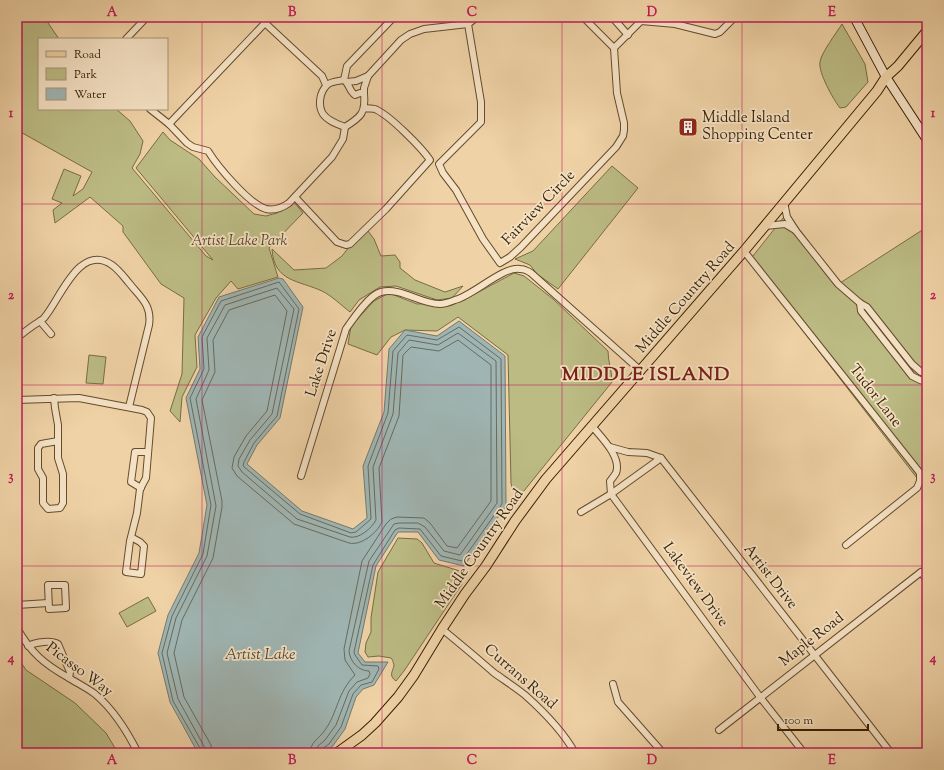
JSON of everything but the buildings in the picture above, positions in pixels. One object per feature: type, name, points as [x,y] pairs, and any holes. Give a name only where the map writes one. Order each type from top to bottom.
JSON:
[{"type":"main road","points":[[854,17],[886,77],[927,140]]},
{"type":"main road","name":"Middle Country Road","points":[[337,753],[362,735],[398,697],[414,675],[465,594],[542,485],[744,251],[877,91],[886,77],[898,66],[927,31]]},
{"type":"street","points":[[127,38],[147,17]]},
{"type":"street","points":[[364,93],[355,95],[351,92],[346,81],[347,66],[394,17]]},
{"type":"street","points":[[151,110],[169,124],[187,143],[193,147],[208,151],[218,166],[252,201],[271,210],[283,208],[332,157],[343,139],[345,127],[359,117],[365,108],[364,88],[368,76],[401,40],[410,34],[424,29],[453,27],[468,24],[477,17]]},
{"type":"street","points":[[583,17],[614,48],[628,35],[639,19],[675,24],[715,34],[720,32],[736,17]]},
{"type":"street","points":[[612,17],[628,35]]},
{"type":"street","points":[[169,124],[264,20],[322,76],[326,86]]},
{"type":"street","name":"Fairview Circle","points":[[468,24],[481,102],[481,122],[439,164],[443,173],[456,190],[483,239],[500,263],[510,257],[521,247],[616,147],[623,136],[624,123],[616,93],[614,48]]},
{"type":"street","points":[[345,127],[332,122],[324,115],[320,107],[322,93],[326,86],[331,82],[356,81],[368,76]]},
{"type":"street","points":[[295,197],[337,242],[346,245],[350,244],[386,209],[430,160],[395,123],[376,109],[365,108]]},
{"type":"street","points":[[784,202],[787,217],[796,231],[838,284],[860,303],[867,307],[912,364],[921,372],[927,374]]},
{"type":"street","points":[[765,226],[785,224],[796,231]]},
{"type":"street","name":"Tudor Lane","points":[[744,251],[920,473],[920,481],[917,488],[846,545]]},
{"type":"street","points":[[17,338],[47,314],[70,278],[80,266],[92,261],[99,260],[106,262],[118,270],[144,302],[150,313],[150,325],[129,407]]},
{"type":"street","name":"Lake Drive","points":[[300,476],[346,329],[360,309],[379,292],[394,290],[440,304],[456,300],[470,294],[496,276],[519,268],[531,273],[641,371]]},
{"type":"street","points":[[860,303],[861,311],[912,376],[927,382]]},
{"type":"street","points":[[40,321],[51,334]]},
{"type":"street","points":[[54,398],[58,425],[58,441],[58,458],[63,474],[63,503],[60,508],[48,510],[43,503],[43,478],[38,469],[38,448],[41,444],[58,441]]},
{"type":"street","points":[[17,400],[78,398],[129,407],[142,410],[149,414],[151,418],[146,478],[141,488],[138,510],[131,537],[126,572],[141,574],[144,546],[131,537]]},
{"type":"street","points":[[592,426],[610,447],[617,467],[616,474],[610,481],[612,494]]},
{"type":"street","points":[[610,447],[628,452],[647,453],[661,458]]},
{"type":"street","points":[[141,488],[131,482],[134,452],[148,452]]},
{"type":"street","points":[[581,512],[612,494],[661,458]]},
{"type":"street","name":"Artist Drive","points":[[661,458],[891,753]]},
{"type":"street","name":"Lakeview Drive","points":[[612,494],[760,697],[804,753]]},
{"type":"street","name":"Maple Road","points":[[719,730],[921,572],[927,580]]},
{"type":"street","points":[[65,584],[66,608],[49,608],[48,603],[48,585],[65,584]]},
{"type":"street","points":[[17,605],[48,603]]},
{"type":"street","name":"Picasso Way","points":[[17,628],[28,646],[45,664],[94,693],[102,700],[121,723],[138,753]]},
{"type":"street","name":"Currans Road","points":[[442,629],[494,672],[525,695],[555,725],[575,753]]},
{"type":"street","points":[[28,646],[36,643],[55,642],[58,644],[70,672],[69,678]]},
{"type":"street","points":[[613,684],[618,702],[663,753]]},
{"type":"green space","name":"Artist Lake Park","points":[[17,17],[44,17],[58,38],[38,38],[38,110],[117,110],[130,121],[143,141],[140,154],[132,168],[206,256],[213,260],[136,168],[163,132],[170,140],[199,159],[215,177],[254,214],[266,216],[277,213],[294,202],[303,213],[269,248],[278,277],[238,289],[231,281],[216,298],[195,335],[197,367],[182,397],[180,422],[170,411],[182,374],[184,298],[161,284],[123,232],[123,226],[90,197],[55,223],[53,210],[62,203],[52,199],[64,169],[81,176],[73,196],[83,189],[92,172],[17,130]]},
{"type":"green space","points":[[842,24],[865,64],[868,82],[846,107],[840,108],[824,79],[821,72],[820,62],[826,48]]},
{"type":"green space","points":[[612,166],[638,188],[558,289],[537,274],[530,265],[515,259],[533,251]]},
{"type":"green space","points":[[787,213],[840,283],[927,227],[927,491],[749,261]]},
{"type":"green space","points":[[368,231],[374,239],[381,256],[395,255],[400,262],[400,268],[415,280],[445,292],[463,286],[452,298],[437,300],[396,286],[380,287],[359,300],[350,312],[326,293],[296,282],[282,274],[277,268],[274,260],[272,249],[294,270],[326,268],[342,256],[349,247]]},
{"type":"green space","points":[[514,273],[524,276],[553,299],[608,351],[612,382],[519,497],[513,491],[511,483],[508,355],[458,317],[437,331],[405,330],[391,337],[377,355],[348,344],[351,326],[374,301],[389,293],[417,304],[460,302]]},
{"type":"green space","points":[[89,355],[106,357],[103,384],[86,383]]},
{"type":"green space","points":[[398,538],[417,539],[422,543],[434,563],[463,572],[462,584],[396,681],[392,677],[394,665],[391,658],[379,656],[368,657],[365,652],[366,643],[371,632],[371,618],[378,572]]},
{"type":"green space","points":[[148,597],[156,611],[127,627],[119,613]]},
{"type":"green space","points":[[17,656],[26,670],[75,703],[106,733],[118,753],[17,753]]},
{"type":"water","name":"Artist Lake","points":[[279,278],[283,279],[303,307],[280,418],[257,445],[247,464],[302,511],[353,529],[367,518],[363,466],[384,412],[389,349],[405,330],[437,336],[459,321],[505,356],[506,506],[464,566],[439,560],[418,532],[398,532],[376,566],[358,653],[365,662],[388,662],[374,685],[363,689],[356,697],[345,729],[332,747],[322,753],[198,753],[170,702],[158,653],[168,615],[199,553],[207,505],[186,398],[200,369],[198,337],[219,297]]},
{"type":"place","name":"Middle Island Shopping Center","points":[[688,127]]},
{"type":"district","name":"MIDDLE ISLAND","points":[[646,375]]}]
